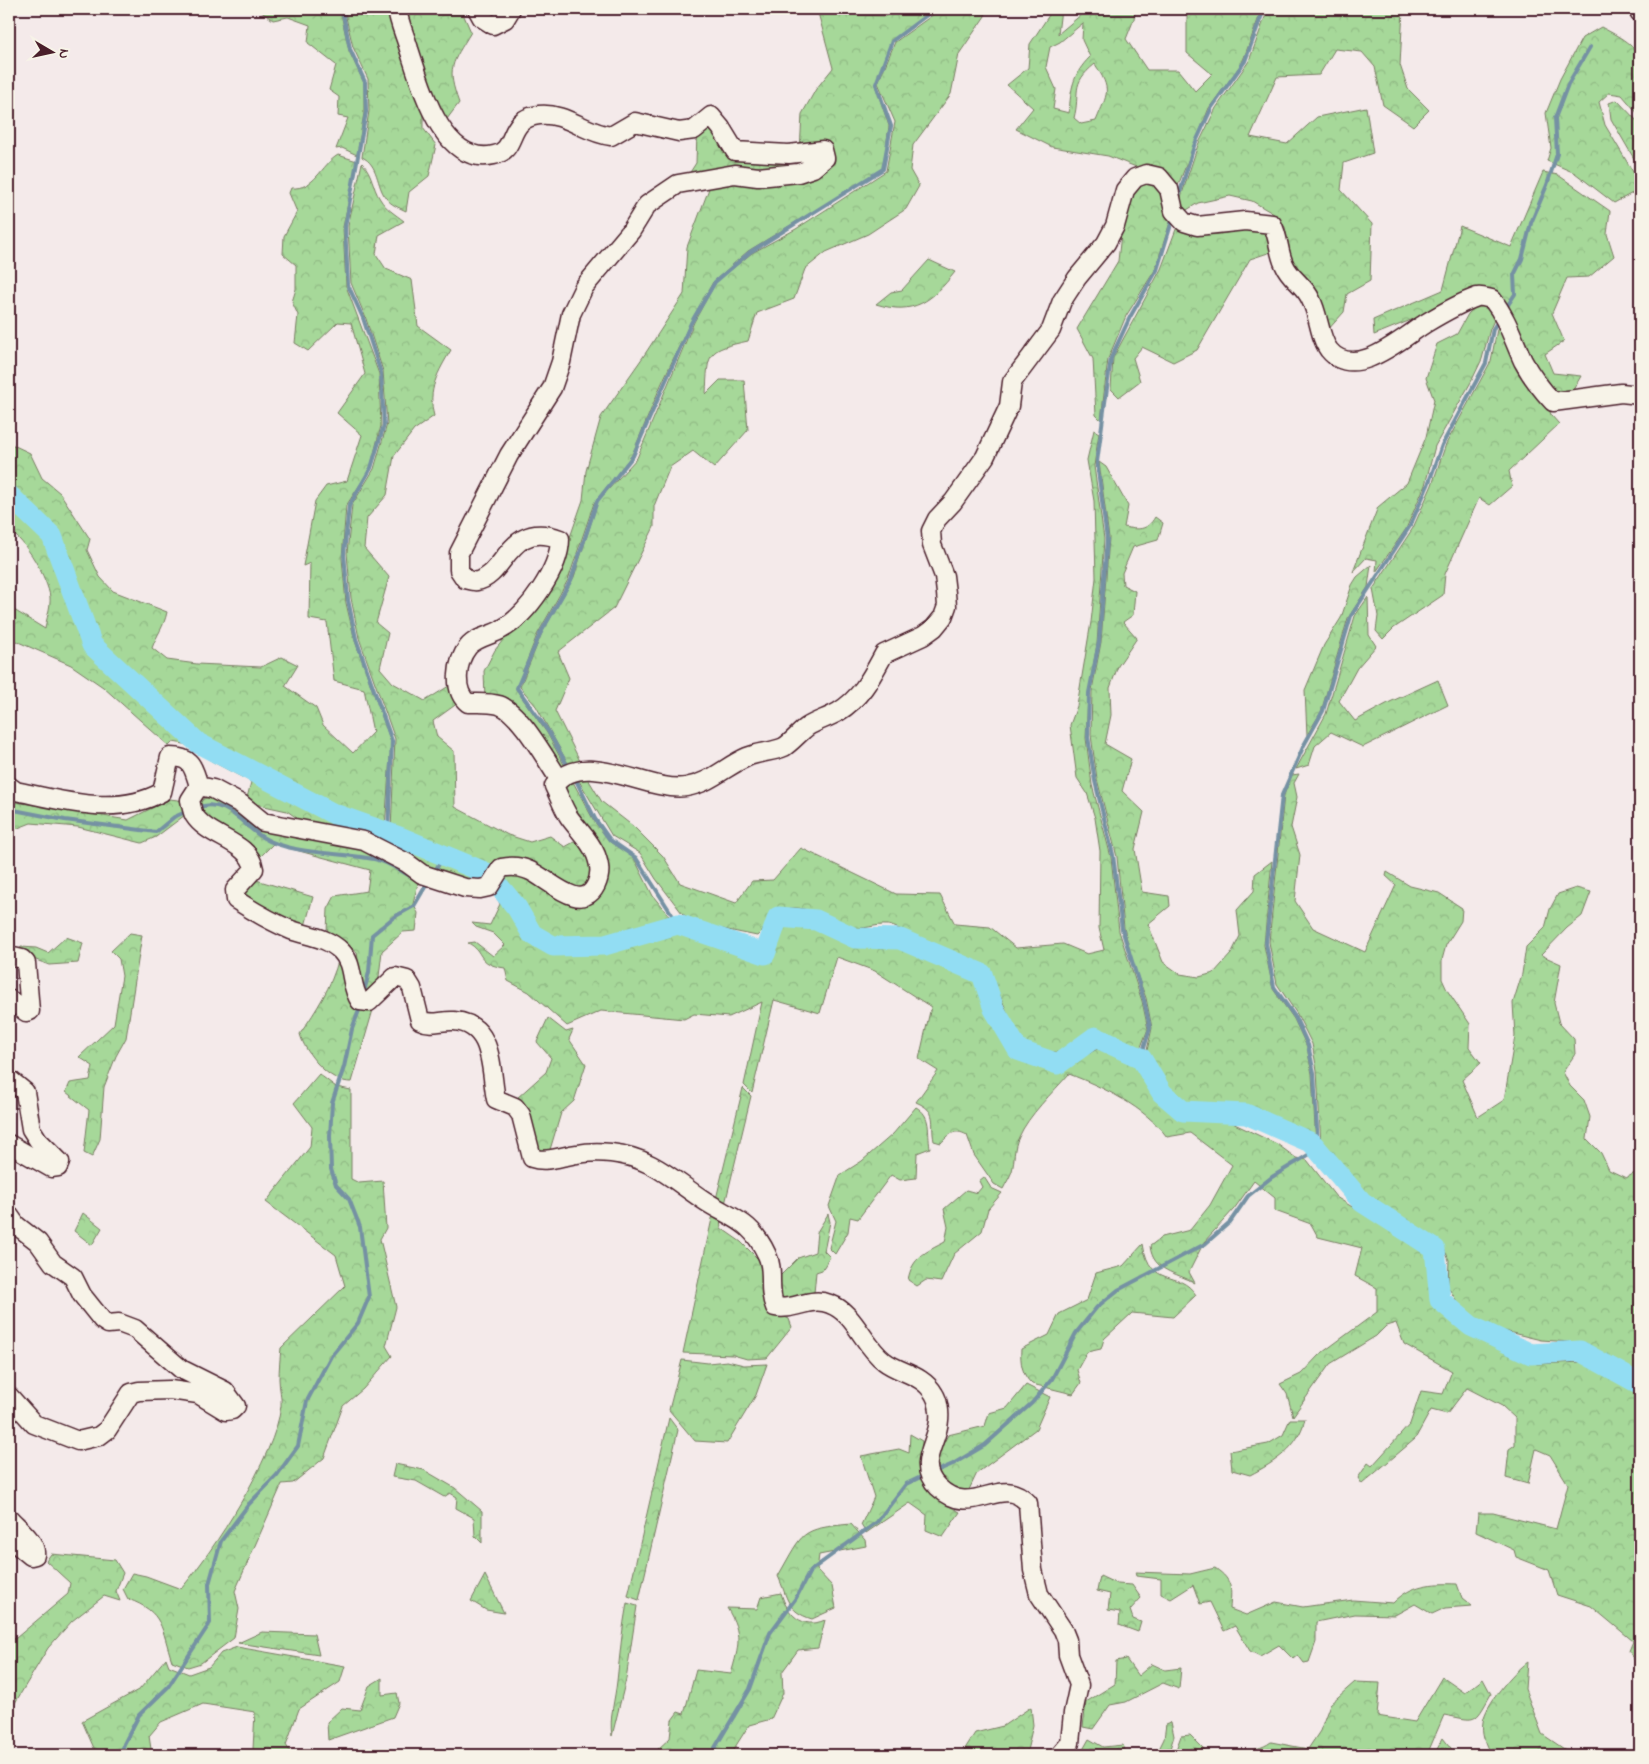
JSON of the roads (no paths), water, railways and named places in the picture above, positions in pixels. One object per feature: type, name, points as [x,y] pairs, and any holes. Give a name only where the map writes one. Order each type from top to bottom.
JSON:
[{"type":"street","points":[[397,9],[415,70],[436,118],[457,147],[475,157],[496,155],[510,144],[514,129],[523,119],[539,115],[558,115],[585,130],[611,136],[635,122],[679,132],[694,130],[711,116],[735,151],[789,154],[822,150],[825,158],[813,168],[798,173],[758,177],[735,174],[678,184],[647,205],[631,231],[584,287],[571,314],[561,362],[552,388],[509,455],[459,553],[459,570],[466,579],[477,581],[491,573],[513,546],[524,538],[552,536],[560,539],[560,551],[552,569],[528,609],[501,630],[482,638],[468,647],[460,664],[458,684],[462,698],[468,703],[486,702],[500,705],[511,711],[541,751],[567,775]]},
{"type":"street","points":[[477,9],[482,18],[493,25],[505,19],[511,9]]},
{"type":"street","points":[[1638,9],[1640,13]]},
{"type":"street","points":[[199,786],[213,789],[241,804],[263,822],[364,842],[407,863],[422,874],[465,888],[480,889],[489,887],[501,868],[516,867],[528,870],[565,893],[580,898],[589,894],[596,886],[600,872],[595,854],[563,805],[554,786],[567,775],[593,770],[610,772],[674,788],[705,782],[746,757],[783,747],[808,727],[839,712],[855,700],[867,687],[884,654],[912,642],[934,628],[947,606],[944,576],[932,545],[931,531],[937,519],[953,502],[985,457],[1009,406],[1012,382],[1051,330],[1062,302],[1077,278],[1106,243],[1115,226],[1125,190],[1135,178],[1146,174],[1159,177],[1169,189],[1174,211],[1184,222],[1197,226],[1246,221],[1272,224],[1278,235],[1283,263],[1292,277],[1311,298],[1329,350],[1343,359],[1359,361],[1372,358],[1428,322],[1478,296],[1492,299],[1502,312],[1523,361],[1538,385],[1553,402],[1621,393],[1640,395]]},
{"type":"street","points":[[9,786],[23,793],[104,806],[137,803],[162,792],[170,757],[181,757],[190,762],[199,786]]},
{"type":"street","points":[[199,786],[190,800],[193,814],[202,824],[243,850],[253,862],[254,869],[235,890],[236,900],[291,930],[316,937],[341,951],[350,963],[354,992],[360,1001],[369,1002],[395,977],[407,980],[412,988],[420,1020],[428,1024],[448,1021],[461,1022],[468,1024],[479,1033],[488,1048],[496,1099],[515,1107],[521,1116],[532,1158],[540,1161],[577,1154],[626,1155],[666,1171],[702,1199],[731,1214],[751,1229],[768,1256],[770,1295],[775,1307],[785,1309],[814,1300],[840,1309],[884,1362],[925,1384],[934,1394],[940,1419],[930,1448],[928,1467],[935,1484],[954,1499],[965,1501],[1013,1492],[1021,1496],[1028,1503],[1034,1570],[1039,1594],[1065,1635],[1068,1655],[1079,1685],[1073,1713],[1070,1743],[1060,1755]]},
{"type":"street","points":[[9,956],[22,959],[26,963],[30,1011],[26,1012],[9,999]]},
{"type":"street","points":[[9,1079],[25,1092],[28,1118],[38,1140],[60,1162],[58,1167],[51,1168],[9,1144]]},
{"type":"street","points":[[9,1215],[16,1225],[38,1242],[53,1263],[73,1277],[82,1295],[102,1320],[108,1324],[120,1323],[135,1328],[181,1369],[225,1391],[236,1406],[232,1410],[226,1411],[198,1394],[170,1390],[139,1391],[131,1394],[107,1430],[99,1436],[78,1442],[34,1424],[9,1396]]},
{"type":"street","points":[[9,1518],[32,1543],[36,1550],[35,1555],[31,1556],[9,1538]]},
{"type":"waterway","points":[[342,9],[350,49],[365,82],[366,112],[345,227],[348,285],[363,318],[381,373],[384,425],[371,468],[349,506],[344,554],[348,600],[356,639],[392,741],[388,833]]},
{"type":"waterway","points":[[570,770],[548,731],[517,688],[540,634],[571,580],[597,501],[633,456],[691,323],[715,282],[750,252],[883,169],[891,126],[876,84],[892,41],[935,9]]},
{"type":"waterway","points":[[1178,199],[1194,146],[1212,107],[1245,61],[1264,9]]},
{"type":"waterway","points":[[1506,308],[1515,294],[1514,275],[1522,259],[1531,223],[1547,185],[1557,154],[1555,118],[1568,84],[1590,47]]},
{"type":"waterway","points":[[1141,1058],[1150,1028],[1144,1000],[1122,929],[1113,855],[1095,781],[1088,737],[1089,693],[1099,642],[1107,539],[1097,462],[1111,358],[1130,317],[1157,270],[1173,218]]},
{"type":"waterway","points":[[934,1472],[953,1464],[985,1445],[1032,1403],[1052,1379],[1076,1333],[1097,1307],[1118,1290],[1205,1244],[1230,1222],[1248,1196],[1272,1177],[1318,1149],[1314,1073],[1308,1045],[1295,1017],[1274,987],[1266,943],[1282,795],[1304,745],[1323,711],[1351,616],[1410,526],[1428,485],[1442,445],[1486,363],[1493,329],[1499,319]]},
{"type":"waterway","points":[[9,495],[52,536],[92,645],[198,743],[334,814],[402,838],[489,874],[517,908],[532,934],[553,946],[605,945],[678,924],[765,954],[778,917],[816,920],[855,938],[900,939],[982,974],[994,1009],[1018,1050],[1058,1064],[1095,1037],[1141,1058],[1162,1093],[1183,1111],[1246,1114],[1312,1143],[1362,1202],[1435,1249],[1440,1300],[1471,1326],[1531,1354],[1580,1351],[1640,1384]]},
{"type":"waterway","points":[[575,778],[595,819],[610,840],[636,858],[678,924]]},
{"type":"waterway","points":[[197,808],[207,805],[224,809],[262,837],[274,843],[301,850],[379,860],[412,877]]},
{"type":"waterway","points":[[9,809],[65,820],[156,832],[174,817],[188,811]]},
{"type":"waterway","points":[[434,872],[444,856]]},
{"type":"waterway","points":[[363,996],[369,972],[372,935],[394,917],[414,906],[428,882]]},
{"type":"waterway","points":[[121,1755],[124,1744],[139,1715],[168,1687],[210,1623],[209,1584],[221,1541],[249,1504],[277,1475],[298,1446],[307,1401],[331,1356],[358,1323],[369,1297],[360,1227],[349,1199],[336,1185],[331,1169],[330,1136],[332,1103],[344,1067],[352,1029],[361,1005]]},
{"type":"waterway","points":[[713,1751],[750,1689],[770,1633],[796,1598],[810,1571],[877,1522],[906,1484],[925,1475]]}]
